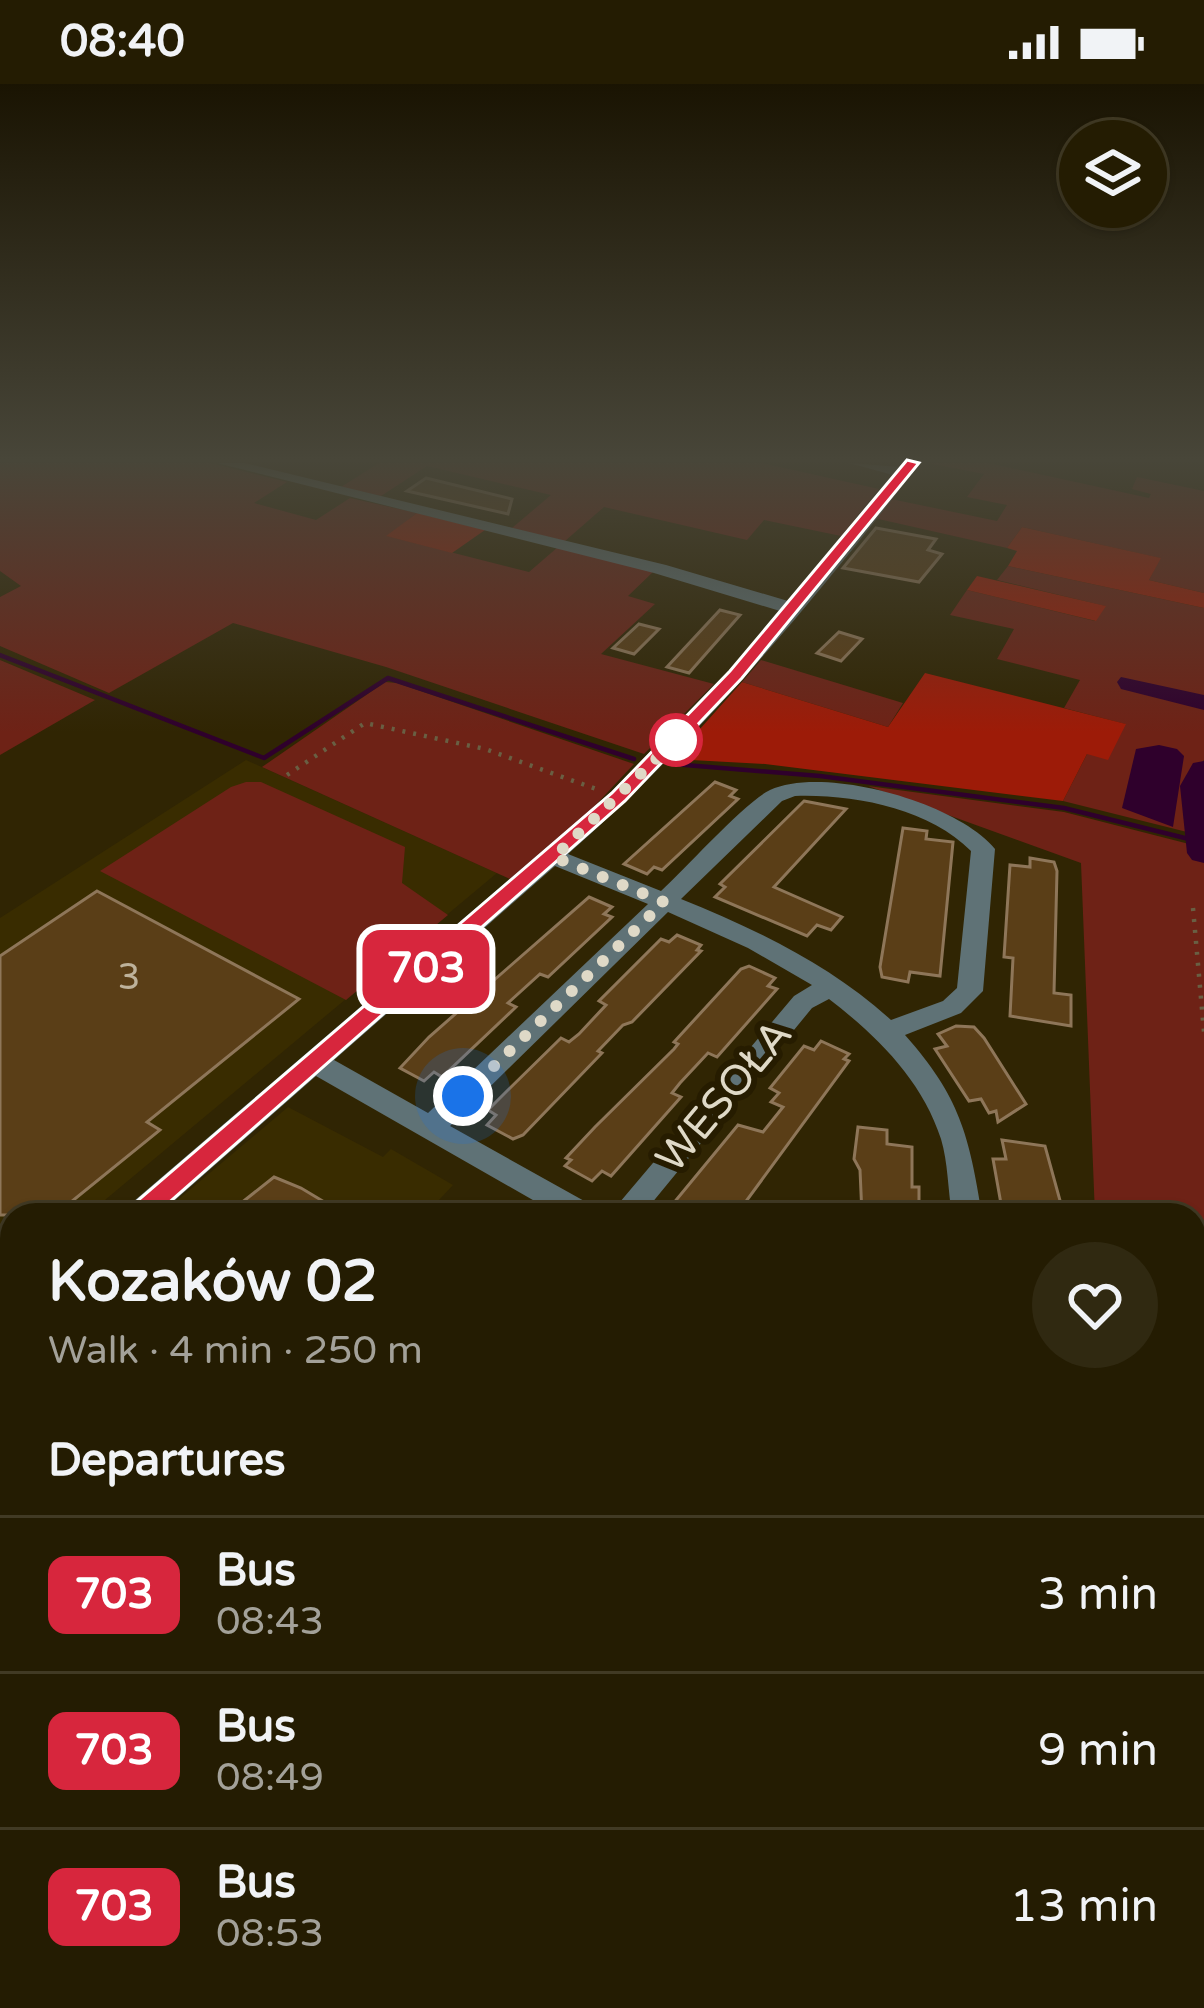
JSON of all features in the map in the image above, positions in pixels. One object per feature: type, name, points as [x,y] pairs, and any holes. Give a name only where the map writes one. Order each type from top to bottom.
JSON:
[{"type":"street","points":[[593,553],[791,608]]},
{"type":"street","points":[[152,1203],[619,797],[678,738],[837,553]]},
{"type":"street","points":[[430,1128],[774,796],[794,788],[860,794],[964,830],[982,849],[970,991],[952,1007],[887,1032]]},
{"type":"street","name":"WESOŁA","points":[[554,857],[760,942],[832,986],[887,1032],[912,1055],[939,1102],[961,1163],[966,1203]]},
{"type":"street","name":"WESOŁA","points":[[634,1203],[803,1002],[832,986]]},
{"type":"street","points":[[316,1063],[563,1203]]},
{"type":"path","points":[[287,776],[365,723],[485,749],[619,797]]},
{"type":"path","points":[[1193,908],[1204,1032]]},
{"type":"shaded area","points":[[0,553],[453,553],[529,572],[551,553],[581,553],[654,571],[628,596],[655,604],[601,654],[714,684],[644,754],[386,667],[233,623],[109,693],[0,646],[0,597],[21,586],[0,571]]},
{"type":"shaded area","points":[[1016,553],[1138,553],[1161,558],[1149,580],[1204,593],[1204,608],[1008,566]]},
{"type":"shaded area","points":[[1137,553],[1204,553],[1204,593],[1149,580],[1160,558]]},
{"type":"shaded area","points":[[1008,566],[1204,608],[1204,760],[1189,786],[1191,833],[1063,801],[1087,754],[1125,724],[1064,708],[1080,680],[997,659],[1014,629],[950,615],[967,590],[1095,621],[1105,606],[997,580]]},
{"type":"shaded area","points":[[977,576],[1106,606],[1096,621],[967,590]]},
{"type":"shaded area","points":[[0,660],[95,700],[0,755]]},
{"type":"shaded area","points":[[761,660],[903,703],[888,727],[742,682]]},
{"type":"shaded area","points":[[925,673],[1126,724],[1108,760],[1087,754],[1063,801],[765,764],[673,759],[742,682],[888,727]]},
{"type":"shaded area","points":[[1121,677],[1204,695],[1204,710],[1121,689],[1117,682]]},
{"type":"shaded area","points":[[385,682],[634,764],[590,811],[510,879],[262,767]]},
{"type":"shaded area","points":[[1159,745],[1184,756],[1173,827],[1122,808],[1136,749]]},
{"type":"shaded area","points":[[246,760],[497,873],[101,1203],[0,1203],[0,918]]},
{"type":"shaded area","points":[[246,782],[261,782],[405,847],[402,883],[448,915],[346,1000],[100,871]]},
{"type":"shaded area","points":[[868,786],[1064,812],[1193,845],[1191,833],[1204,837],[1204,1203],[1095,1203],[1081,863]]},
{"type":"shaded area","points":[[288,1107],[383,1157],[391,1149],[453,1185],[436,1203],[174,1203]]},
{"type":"building","points":[[856,553],[942,554],[919,582],[843,568]]},
{"type":"building","points":[[720,610],[740,615],[689,673],[667,667]]},
{"type":"building","points":[[639,624],[659,629],[634,654],[613,648]]},
{"type":"building","points":[[839,632],[862,639],[841,661],[817,653]]},
{"type":"building","points":[[715,782],[736,790],[730,796],[738,799],[662,870],[654,867],[647,874],[624,864]]},
{"type":"building","points":[[804,801],[846,809],[774,887],[842,917],[831,930],[817,925],[807,936],[715,897],[725,887],[720,884]]},
{"type":"building","points":[[903,828],[927,831],[926,839],[953,842],[940,976],[910,972],[908,982],[882,977],[880,967]]},
{"type":"building","points":[[1030,858],[1054,862],[1057,871],[1054,993],[1071,995],[1071,1026],[1010,1016],[1013,958],[1004,957],[1010,865],[1030,867]]},
{"type":"building","points":[[97,891],[299,999],[147,1122],[160,1130],[70,1203],[0,1203],[0,956]]},
{"type":"building","points":[[589,897],[612,907],[604,914],[612,917],[548,977],[540,974],[508,1003],[516,1007],[442,1077],[434,1072],[424,1081],[400,1068],[429,1037]]},
{"type":"building","points":[[677,935],[701,945],[697,950],[701,951],[632,1022],[623,1025],[523,1135],[513,1139],[487,1125],[496,1115],[488,1110],[509,1089],[561,1038],[569,1042],[579,1034],[606,1005],[599,1001],[661,939],[669,942]]},
{"type":"building","points":[[749,966],[775,978],[768,986],[777,989],[717,1057],[708,1053],[680,1083],[672,1093],[681,1097],[611,1176],[602,1171],[592,1181],[565,1166],[571,1160],[566,1158],[674,1049],[678,1044],[674,1042],[741,969]]},
{"type":"building","points":[[956,1026],[974,1027],[984,1038],[1026,1104],[998,1122],[996,1111],[989,1113],[981,1099],[969,1101],[935,1049],[947,1046],[938,1034]]},
{"type":"building","points":[[821,1041],[849,1054],[844,1059],[849,1061],[745,1203],[674,1203],[738,1125],[763,1132],[783,1107],[771,1102],[779,1093],[770,1088],[804,1046],[814,1050]]},
{"type":"building","points":[[858,1127],[887,1130],[887,1144],[912,1147],[912,1187],[919,1187],[919,1203],[861,1203],[860,1170],[854,1159]]},
{"type":"building","points":[[1002,1140],[1045,1146],[1061,1203],[1001,1203],[993,1159],[1006,1159]]},
{"type":"building","points":[[274,1177],[326,1203],[241,1203]]},
{"type":"waterway","points":[[0,655],[264,758],[388,678],[634,759]]},
{"type":"waterway","points":[[673,764],[820,776],[1064,808],[1201,842]]},
{"type":"waterway","points":[[1204,770],[1196,786],[1204,853]]},
{"type":"bus line","name":"703","points":[[152,1203],[619,797],[736,675],[837,553]]},
{"type":"route","points":[[463,1096],[664,902],[554,857],[676,740]]}]
